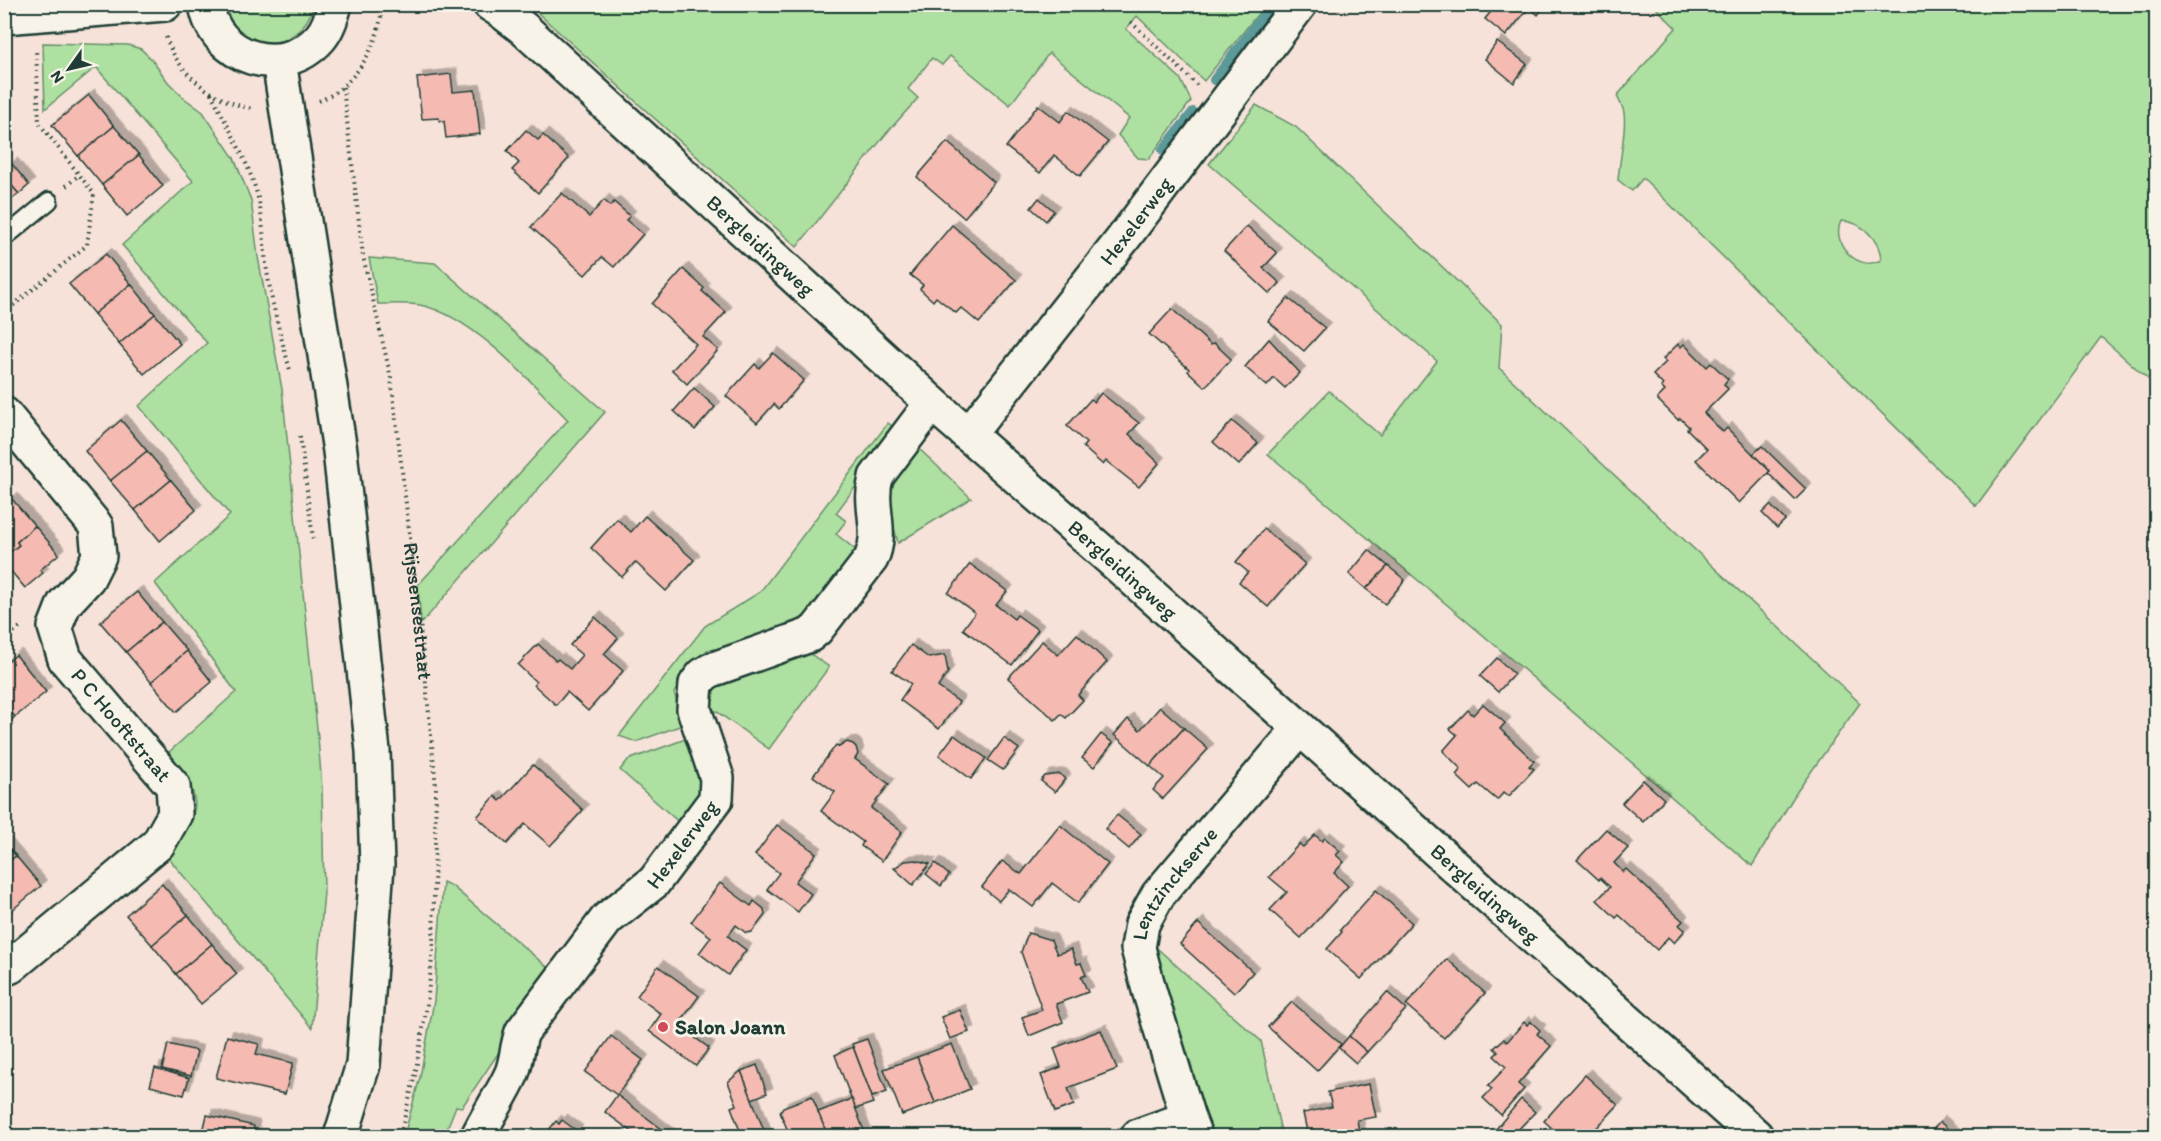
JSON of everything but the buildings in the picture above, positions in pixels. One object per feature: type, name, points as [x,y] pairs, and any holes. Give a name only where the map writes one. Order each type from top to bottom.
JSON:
[{"type":"street","points":[[4,17],[165,4]]},
{"type":"street","points":[[206,4],[211,24],[229,47],[248,57],[269,62],[291,58],[320,39],[326,30],[335,4]]},
{"type":"street","name":"Bergleidingweg","points":[[490,4],[523,28],[932,403],[1122,569],[1756,1137]]},
{"type":"street","name":"Hexelerweg","points":[[969,435],[1122,240],[1300,4]]},
{"type":"street","points":[[279,61],[340,451],[374,751],[377,865],[363,1065],[340,1137]]},
{"type":"street","name":"Hexelerweg","points":[[478,1137],[511,1075],[522,1032],[608,919],[654,882],[716,799],[717,778],[694,709],[696,684],[703,675],[711,670],[802,639],[817,629],[871,559],[878,537],[872,492],[876,477],[932,403]]},
{"type":"street","name":"P C Hooftstraat","points":[[4,414],[96,526],[99,556],[88,578],[64,604],[55,627],[65,659],[173,786],[175,814],[158,844],[11,966],[4,969]]},
{"type":"street","name":"Lentzinckserve","points":[[1192,1127],[1138,948],[1142,924],[1158,895],[1299,729]]},
{"type":"street","points":[[1138,1137],[1192,1127]]},
{"type":"lane","points":[[4,238],[49,201]]},
{"type":"path","points":[[1131,22],[1221,109]]},
{"type":"path","name":"Rijssensestraat","points":[[343,87],[363,256],[391,378],[420,622],[436,787],[431,960],[427,1004],[400,1137]]},
{"type":"path","points":[[212,93],[245,161],[257,194],[262,216],[267,270],[291,374]]},
{"type":"path","points":[[300,430],[314,549]]},
{"type":"green space","points":[[225,5],[314,5],[306,22],[295,34],[281,41],[266,43],[252,40],[240,33],[230,21]]},
{"type":"green space","points":[[529,5],[1265,5],[1204,81],[1137,16],[1126,29],[1180,78],[1191,101],[1149,159],[1138,158],[1118,135],[1129,118],[1049,53],[1010,105],[950,56],[942,65],[932,58],[908,89],[918,98],[885,135],[797,247]]},
{"type":"green space","points":[[1653,5],[2156,5],[2156,386],[2101,337],[1976,506],[1643,178],[1632,191],[1618,180],[1624,115],[1617,96],[1676,28]],"holes":[[[1841,221],[1856,224],[1873,238],[1881,260],[1864,263],[1849,254],[1843,247],[1839,230]]]},
{"type":"green space","points":[[43,43],[128,45],[141,49],[168,82],[203,112],[234,158],[251,200],[258,257],[282,389],[322,788],[324,892],[312,1028],[160,848],[185,827],[193,814],[195,805],[194,795],[186,777],[169,752],[236,692],[155,583],[230,515],[139,406],[207,343],[122,245],[193,181],[96,67],[45,109]]},
{"type":"green space","points":[[1256,105],[1296,127],[1502,324],[1499,368],[1860,703],[1796,793],[1752,866],[1268,454],[1329,391],[1380,435],[1437,361],[1209,164]]},
{"type":"green space","points":[[369,258],[435,263],[605,412],[421,624],[418,585],[568,420],[500,352],[460,322],[440,311],[420,305],[378,304]]},
{"type":"green space","points":[[888,423],[897,430],[836,513],[846,521],[836,534],[862,555],[810,624],[733,651],[707,650],[674,693],[685,724],[636,742],[619,736],[705,626],[760,592]]},
{"type":"green space","points":[[913,443],[971,498],[898,543],[882,482]]},
{"type":"green space","points":[[805,650],[829,667],[769,749],[709,706],[709,687]]},
{"type":"green space","points":[[691,737],[706,781],[682,825],[620,770],[628,760]]},
{"type":"green space","points":[[443,882],[453,887],[553,972],[462,1107],[456,1106],[444,1136],[404,1136],[420,1077],[434,1001]]},
{"type":"green space","points":[[1150,942],[1261,1041],[1282,1136],[1211,1136]]},
{"type":"waterway","points":[[1214,80],[1272,4]]},
{"type":"waterway","points":[[1163,150],[1193,112]]},
{"type":"place","name":"Salon Joann","points":[[663,1027]]}]
